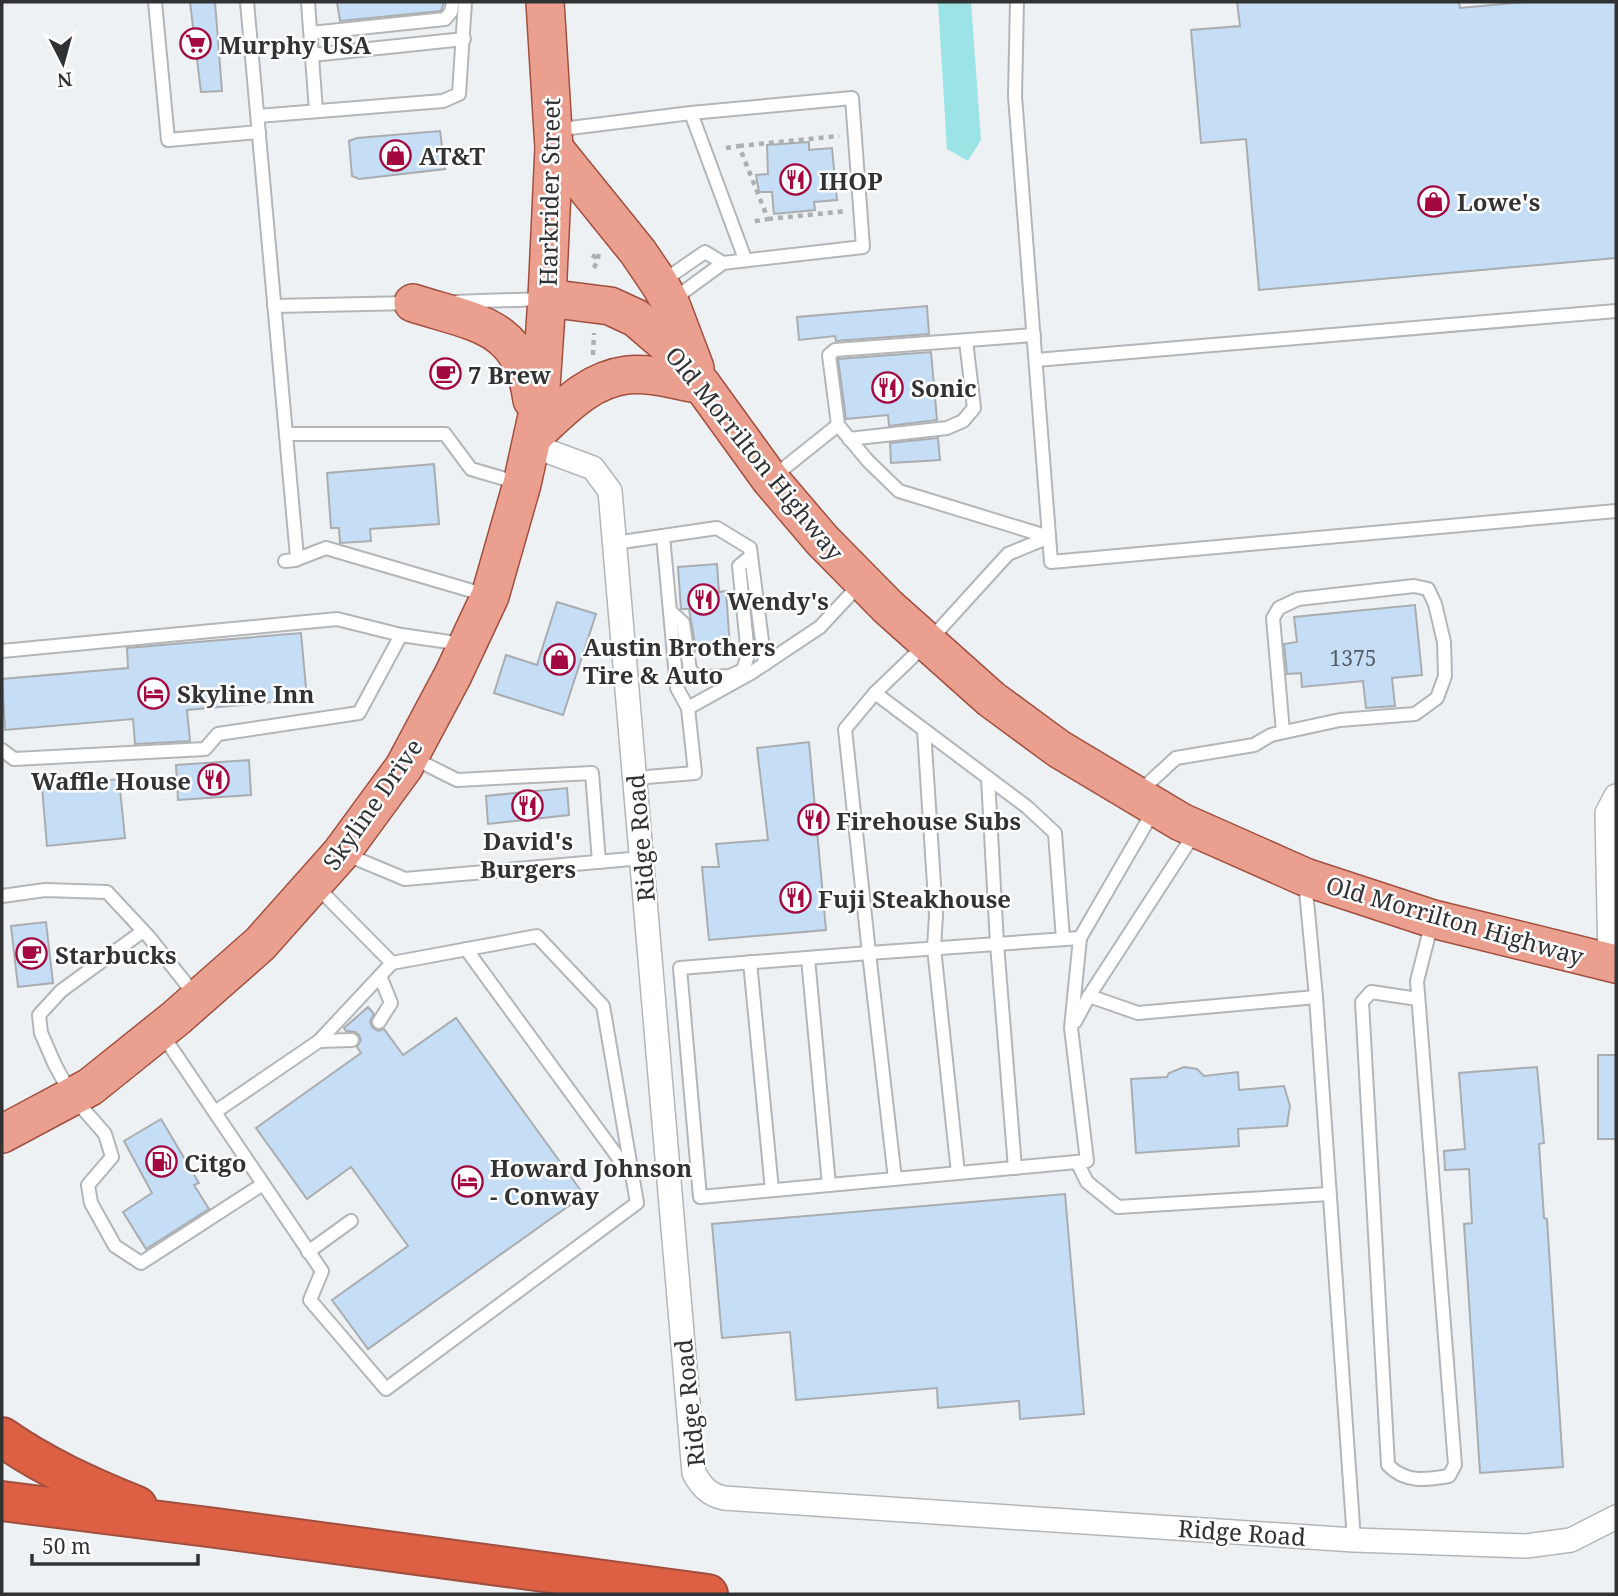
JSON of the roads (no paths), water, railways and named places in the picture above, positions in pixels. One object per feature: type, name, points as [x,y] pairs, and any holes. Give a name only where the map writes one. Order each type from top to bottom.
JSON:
[{"type":"highway","points":[[2,1437],[72,1478],[180,1524]]},
{"type":"highway","points":[[2,1502],[708,1594]]},
{"type":"main road","name":"Harkrider Street","points":[[545,2],[554,139],[547,298]]},
{"type":"main road","points":[[532,441],[578,395],[601,381],[629,375],[702,385],[665,292],[554,139]]},
{"type":"main road","name":"Old Morrilton Highway","points":[[547,298],[610,306],[636,318],[665,343],[702,385],[770,479],[822,540],[888,607],[991,699],[1059,749],[1197,829],[1305,877],[1433,919],[1613,963]]},
{"type":"main road","name":"Skyline Drive","points":[[2,1134],[90,1087],[160,1031],[260,944],[341,853],[410,757],[490,596],[522,484],[540,402],[547,298]]},
{"type":"main road","points":[[413,303],[488,327],[513,347],[523,363],[529,383],[533,411],[532,441]]},
{"type":"street","name":"Ridge Road","points":[[532,441],[593,468],[610,491],[694,1473],[713,1496],[1354,1540],[1526,1545],[1571,1540],[1616,1517]]},
{"type":"street","points":[[1613,963],[1607,813],[1616,796]]},
{"type":"lane","points":[[155,2],[168,140],[259,132]]},
{"type":"lane","points":[[247,2],[297,556],[290,561],[326,548],[490,596]]},
{"type":"lane","points":[[308,2],[316,111]]},
{"type":"lane","points":[[311,33],[444,19],[452,12],[453,2]]},
{"type":"lane","points":[[258,116],[443,101],[459,94],[465,2]]},
{"type":"lane","points":[[1017,2],[1016,96],[1051,562],[1616,511]]},
{"type":"lane","points":[[312,55],[464,38]]},
{"type":"lane","points":[[554,139],[691,113],[852,98],[863,247],[723,263],[665,292]]},
{"type":"lane","points":[[691,113],[745,260]]},
{"type":"lane","points":[[665,292],[705,252],[723,263]]},
{"type":"lane","points":[[274,306],[547,298]]},
{"type":"lane","points":[[1035,359],[1616,310]]},
{"type":"lane","points":[[1034,335],[835,350],[829,355],[838,425],[899,491],[1049,537]]},
{"type":"lane","points":[[849,439],[947,428],[964,421],[974,408],[966,341]]},
{"type":"lane","points":[[770,479],[838,425]]},
{"type":"lane","points":[[286,434],[445,434],[471,469],[522,484]]},
{"type":"lane","points":[[615,542],[717,528],[750,548],[765,664]]},
{"type":"lane","points":[[635,778],[695,773],[688,708],[677,688],[663,536]]},
{"type":"lane","points":[[895,1179],[845,729],[875,693],[928,642],[1008,554],[1049,537]]},
{"type":"lane","points":[[670,611],[683,624],[690,670],[698,677],[730,676],[743,670],[748,655],[739,566],[751,556]]},
{"type":"lane","points":[[688,708],[765,664],[820,627],[862,581]]},
{"type":"lane","points":[[1080,938],[680,968],[700,1197],[1087,1161],[1071,1028],[1080,938],[1146,801],[1176,758],[1254,745],[1271,735],[1340,720],[1415,714],[1437,698],[1445,676],[1444,642],[1435,604],[1428,589],[1414,586],[1298,599],[1279,608],[1273,618],[1283,732]]},
{"type":"lane","points":[[2,651],[337,619],[401,635],[467,645]]},
{"type":"lane","points":[[2,750],[15,759],[205,749],[218,734],[359,713],[401,635]]},
{"type":"lane","points":[[875,693],[1027,807],[1055,833],[1063,939]]},
{"type":"lane","points":[[924,730],[936,915],[934,948],[958,1173]]},
{"type":"lane","points":[[410,757],[457,780],[592,773],[599,862]]},
{"type":"lane","points":[[988,778],[997,944],[1015,1168]]},
{"type":"lane","points":[[1071,1028],[1197,829]]},
{"type":"lane","points":[[341,853],[405,879],[642,858]]},
{"type":"lane","points":[[1305,877],[1316,997],[1354,1540]]},
{"type":"lane","points":[[314,884],[392,962]]},
{"type":"lane","points":[[2,895],[45,890],[107,892],[144,931],[198,999]]},
{"type":"lane","points":[[1418,999],[1371,992],[1362,1002],[1388,1465],[1396,1473],[1423,1481],[1449,1476],[1455,1465],[1417,981],[1433,919]]},
{"type":"lane","points":[[144,931],[61,991],[38,1015],[41,1033],[72,1096],[105,1134],[112,1157],[88,1185],[90,1203],[115,1246],[141,1263],[263,1184]]},
{"type":"lane","points":[[160,1031],[322,1271],[310,1300],[386,1389],[638,1203],[603,1006],[537,936],[392,962],[319,1041],[215,1112]]},
{"type":"lane","points":[[466,949],[633,1177]]},
{"type":"lane","points":[[808,958],[829,1185]]},
{"type":"lane","points":[[750,962],[772,1190]]},
{"type":"lane","points":[[379,1022],[391,1003],[380,976]]},
{"type":"lane","points":[[1089,996],[1138,1013],[1316,997]]},
{"type":"lane","points":[[319,1041],[352,1040]]},
{"type":"lane","points":[[1077,1162],[1087,1182],[1118,1207],[1329,1194]]},
{"type":"lane","points":[[308,1252],[351,1221]]},
{"type":"water","points":[[938,2],[971,2],[981,140],[968,161],[947,149]]},
{"type":"place","name":"Murphy USA","points":[[196,44]]},
{"type":"place","name":"AT&T","points":[[396,155]]},
{"type":"place","name":"IHOP","points":[[796,180]]},
{"type":"place","name":"Lowe's","points":[[1434,201]]},
{"type":"place","name":"7 Brew","points":[[445,374]]},
{"type":"place","name":"Sonic","points":[[888,387]]},
{"type":"place","name":"Wendy's","points":[[704,600]]},
{"type":"place","name":"Austin Brothers Tire & Auto","points":[[560,660]]},
{"type":"place","name":"Skyline Inn","points":[[154,693]]},
{"type":"place","name":"Waffle House","points":[[214,780]]},
{"type":"place","name":"David's Burgers","points":[[528,806]]},
{"type":"place","name":"Firehouse Subs","points":[[813,820]]},
{"type":"place","name":"Fuji Steakhouse","points":[[795,898]]},
{"type":"place","name":"Starbucks","points":[[32,954]]},
{"type":"place","name":"Citgo","points":[[161,1162]]},
{"type":"place","name":"Howard Johnson - Conway","points":[[467,1181]]}]
